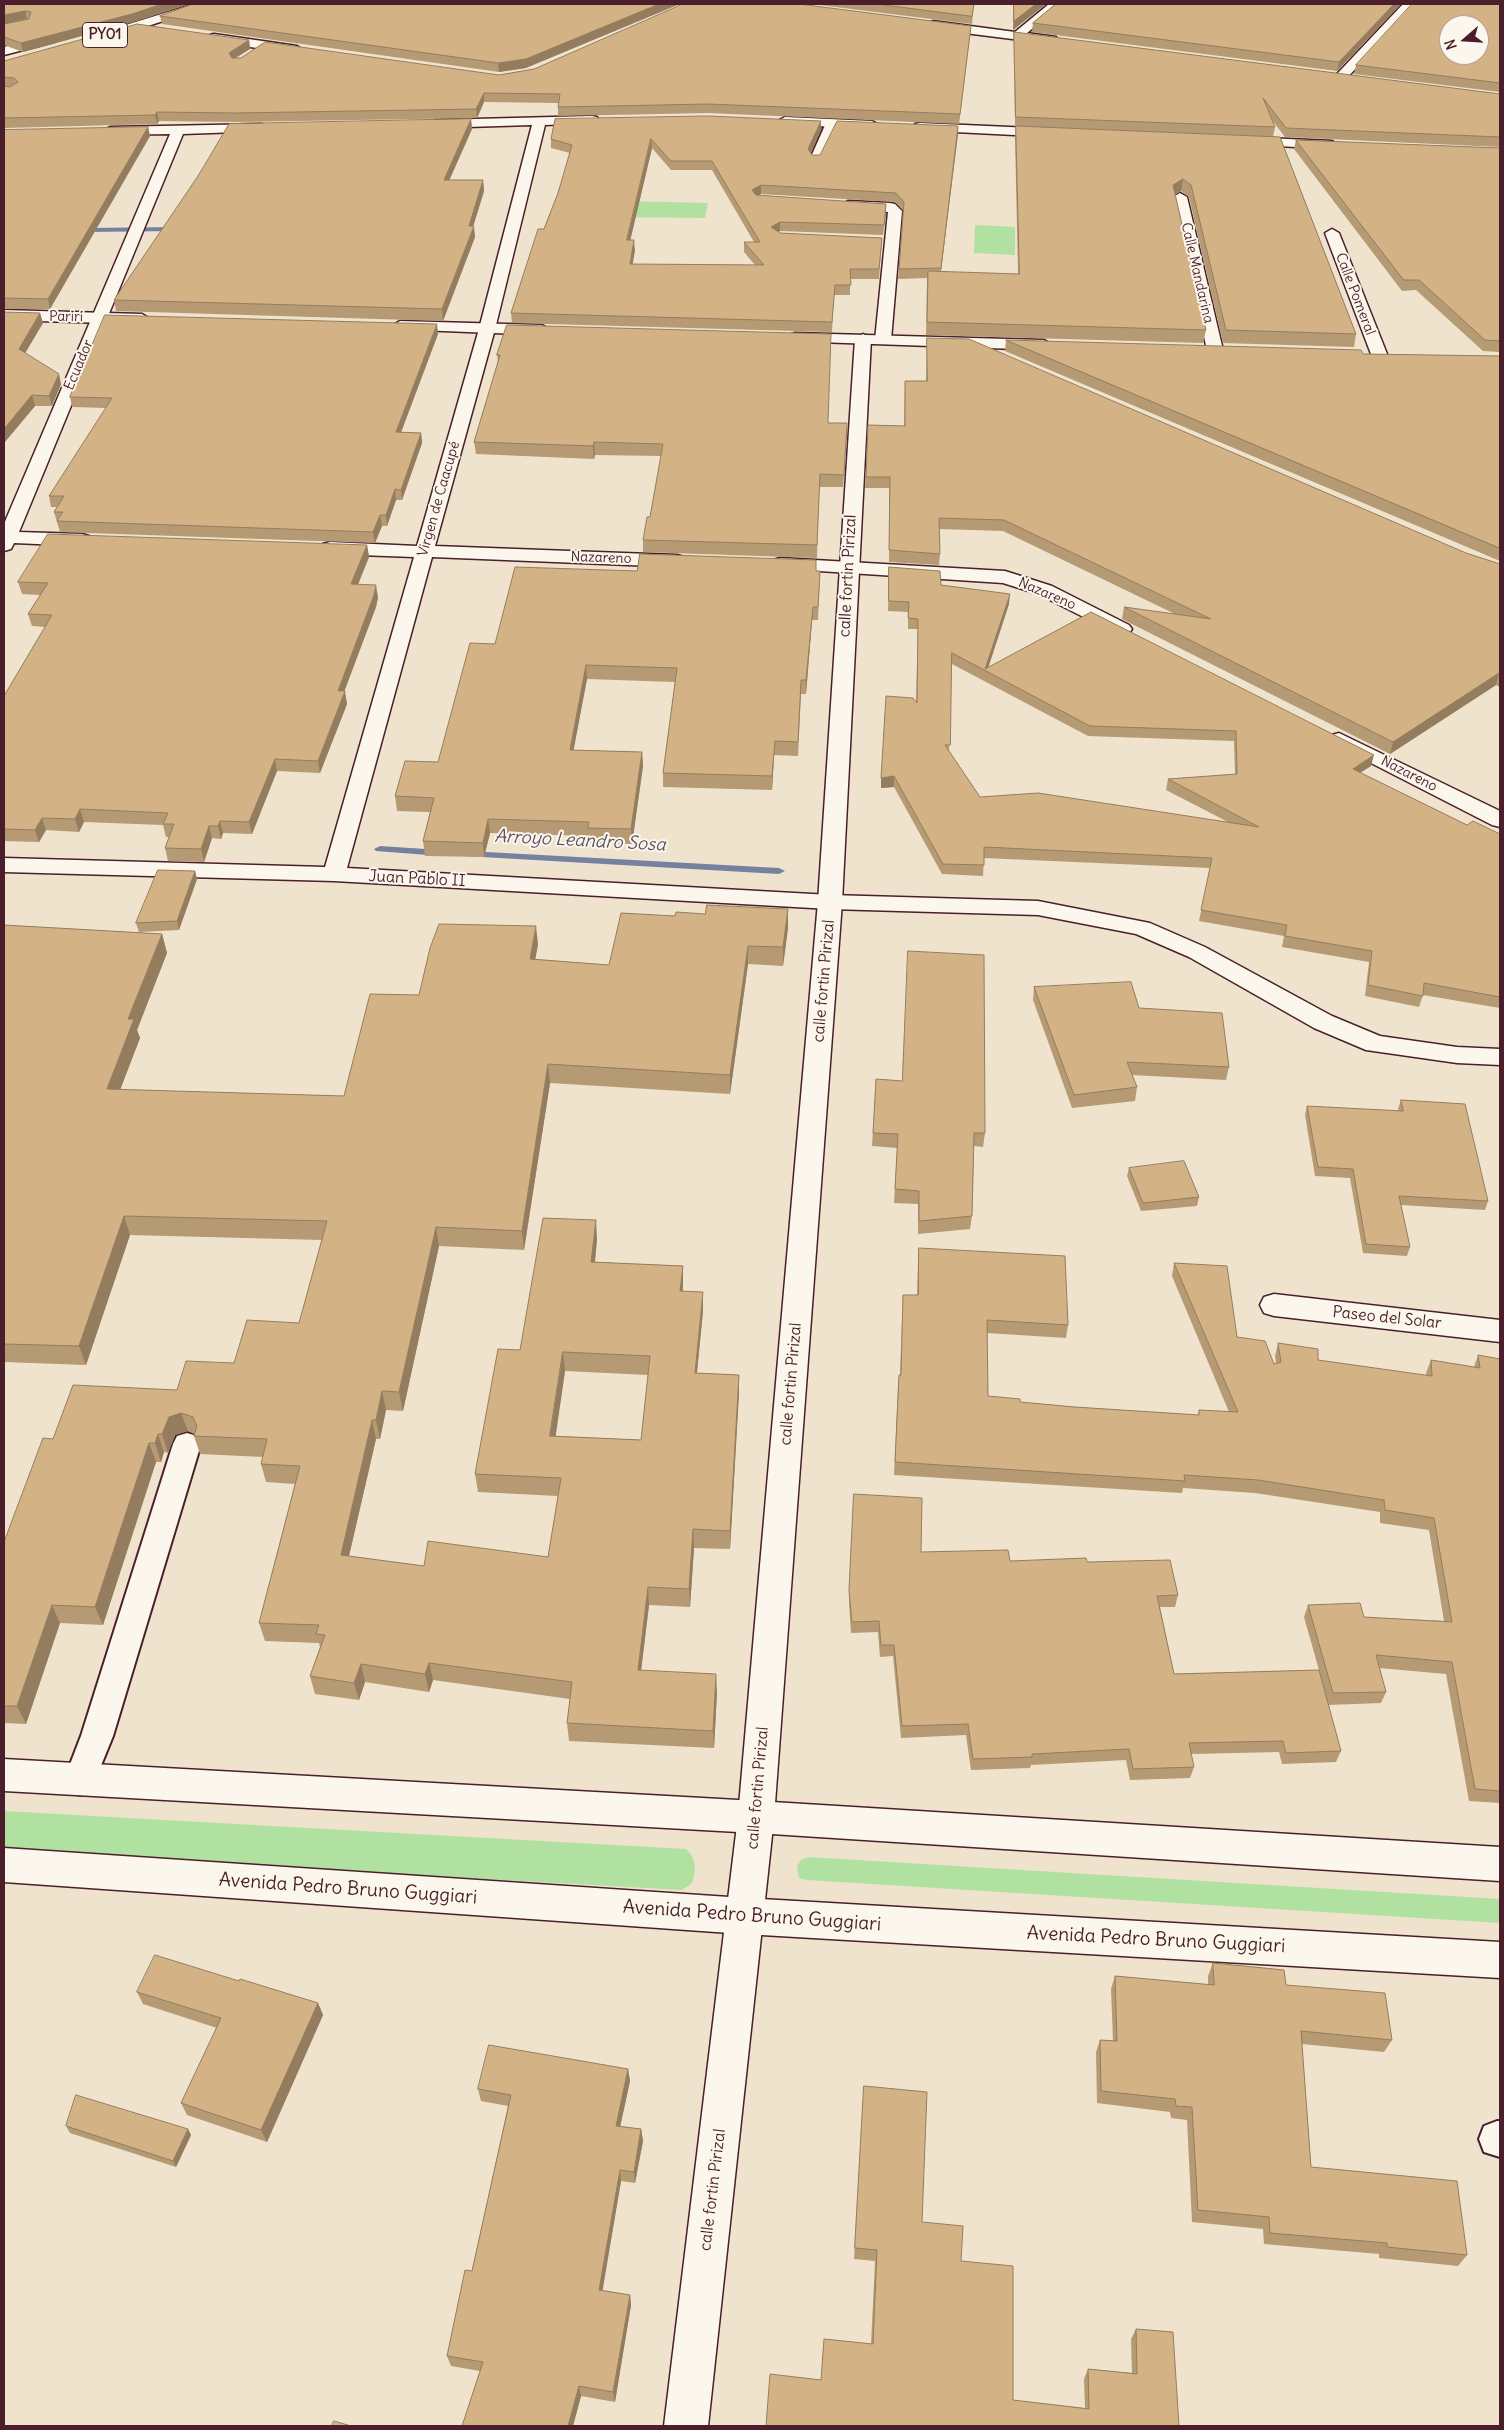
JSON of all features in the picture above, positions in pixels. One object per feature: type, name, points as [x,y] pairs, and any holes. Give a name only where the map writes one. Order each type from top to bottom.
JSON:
[{"type":"main road","name":"PY01","points":[[97,26],[169,4]]},
{"type":"main road","name":"PY01","points":[[90,39],[138,26],[205,4]]},
{"type":"main road","points":[[1017,36],[1056,4]]},
{"type":"main road","points":[[1360,80],[1336,77],[1408,4]]},
{"type":"main road","points":[[920,23],[1066,42]]},
{"type":"main road","points":[[138,26],[167,31]]},
{"type":"main road","points":[[206,37],[312,52]]},
{"type":"main road","name":"PY01","points":[[4,51],[61,42],[4,63]]},
{"type":"main road","points":[[422,124],[605,120]]},
{"type":"main road","points":[[774,121],[888,126]]},
{"type":"main road","name":"Virgen de Caacupé","points":[[334,874],[488,329],[539,122]]},
{"type":"main road","points":[[907,126],[1066,133]]},
{"type":"main road","points":[[100,131],[275,128]]},
{"type":"main road","name":"Ecuador","points":[[5,540],[178,130]]},
{"type":"main road","points":[[1234,140],[1342,145]]},
{"type":"main road","name":"Calle Mandarina","points":[[1180,197],[1215,350]]},
{"type":"main road","name":"calle fortin Pirizal","points":[[686,2426],[756,1817],[830,902],[848,567],[873,340],[886,242],[896,211],[890,207],[830,204]]},
{"type":"main road","name":"Calle Pomeral","points":[[1332,233],[1379,354]]},
{"type":"main road","name":"Parirí","points":[[4,315],[158,320]]},
{"type":"main road","points":[[388,326],[557,331]]},
{"type":"main road","points":[[784,337],[1057,345]]},
{"type":"main road","points":[[968,342],[1014,362]]},
{"type":"main road","points":[[1195,349],[1234,350]]},
{"type":"main road","points":[[1359,354],[1397,355]]},
{"type":"main road","points":[[5,540],[96,540]]},
{"type":"main road","name":"Nazareno","points":[[315,548],[700,561]]},
{"type":"main road","name":"Nazareno","points":[[759,564],[848,567],[1005,577],[1045,590],[1141,638]]},
{"type":"main road","name":"Nazareno","points":[[1325,731],[1500,820]]},
{"type":"main road","name":"Juan Pablo II","points":[[4,865],[334,874],[830,902],[1038,908],[1142,928],[1197,952],[1323,1022],[1375,1044],[1457,1055],[1500,1057]]},
{"type":"main road","name":"Paseo del Solar","points":[[1274,1305],[1500,1331]]},
{"type":"main road","points":[[4,1775],[756,1817],[1500,1864]]},
{"type":"main road","name":"Avenida Pedro Bruno Guggiari","points":[[4,1865],[744,1916],[1500,1960]]},
{"type":"lane","points":[[252,53],[265,45]]},
{"type":"lane","points":[[816,159],[832,123]]},
{"type":"lane","points":[[80,1780],[97,1736],[187,1444]]},
{"type":"green space","points":[[621,201],[708,203],[705,218],[617,217]]},
{"type":"green space","points":[[975,225],[1015,227],[1015,255],[974,253]]},
{"type":"green space","points":[[4,1811],[686,1849],[694,1861],[695,1869],[692,1883],[682,1890],[4,1852]]},
{"type":"green space","points":[[808,1857],[1500,1899],[1500,1923],[807,1880],[799,1878],[797,1866],[801,1860]]},
{"type":"building","points":[[4,4],[162,4],[132,14],[21,43],[4,37],[4,24],[29,19],[31,12],[25,11],[4,15]]},
{"type":"building","points":[[193,4],[659,4],[526,59],[498,63],[160,16]]},
{"type":"building","points":[[683,4],[799,4],[971,26],[960,114],[708,104],[558,107],[560,94],[484,93],[476,109],[235,113],[157,112],[155,115],[4,118],[4,86],[10,87],[18,82],[14,78],[4,77],[4,61],[137,24],[249,40],[229,53],[232,58],[241,58],[265,42],[499,75],[534,69]]},
{"type":"building","points":[[877,4],[974,4],[972,16]]},
{"type":"building","points":[[1014,4],[1036,4],[1014,21]]},
{"type":"building","points":[[1056,4],[1394,4],[1339,62],[1033,23]]},
{"type":"building","points":[[1412,4],[1500,4],[1500,83],[1356,65]]},
{"type":"building","points":[[1014,32],[1500,94],[1500,137],[1286,128],[1263,98],[1275,127],[1016,117]]},
{"type":"building","points":[[708,116],[821,121],[808,149],[812,155],[820,155],[837,121],[958,126],[941,268],[899,269],[904,202],[896,193],[761,185],[752,190],[756,195],[886,204],[884,225],[780,222],[771,227],[780,233],[882,238],[879,269],[850,269],[851,285],[835,285],[832,322],[511,313],[538,229],[544,229],[558,193],[572,145],[551,139],[555,119]],"holes":[[[651,139],[671,161],[712,161],[760,242],[744,242],[764,265],[630,264],[634,240],[627,240]]]},
{"type":"building","points":[[471,119],[444,180],[483,180],[469,226],[474,226],[442,309],[114,300],[198,176],[229,124]]},
{"type":"building","points":[[1016,126],[1280,137],[1356,334],[1226,330],[1191,185],[1183,179],[1173,185],[1206,330],[927,322],[928,271],[1019,274]]},
{"type":"building","points":[[148,127],[48,299],[4,298],[4,130]]},
{"type":"building","points":[[1296,140],[1500,148],[1500,341],[1485,340],[1419,280],[1404,280]]},
{"type":"building","points":[[4,312],[40,313],[19,349],[59,374],[49,396],[32,395],[4,429]]},
{"type":"building","points":[[105,315],[437,324],[396,432],[421,433],[401,490],[395,489],[386,515],[380,515],[373,532],[57,521],[63,512],[54,512],[64,496],[49,496],[112,398],[70,397]]},
{"type":"building","points":[[507,325],[831,334],[828,423],[847,423],[844,475],[820,474],[817,545],[643,540],[647,517],[650,517],[663,444],[594,442],[593,446],[474,442]]},
{"type":"building","points":[[927,338],[969,339],[1466,553],[1500,564],[1500,674],[1393,742],[1124,607],[1211,619],[1004,520],[939,518],[940,554],[889,550],[890,477],[866,477],[868,425],[905,426],[905,381],[927,381]]},
{"type":"building","points":[[1006,340],[1361,350],[1363,354],[1500,356],[1500,548]]},
{"type":"building","points":[[48,534],[367,545],[351,584],[376,585],[374,595],[338,691],[345,691],[318,761],[275,759],[249,822],[220,821],[218,826],[209,826],[201,849],[165,848],[174,824],[163,824],[168,813],[80,809],[75,819],[42,818],[35,830],[4,829],[4,696],[52,615],[28,614],[48,583],[18,582]]},
{"type":"building","points":[[640,554],[816,560],[816,571],[820,571],[818,607],[813,607],[806,680],[801,680],[798,742],[775,741],[772,776],[663,773],[677,668],[586,665],[570,750],[642,752],[631,829],[588,828],[589,822],[488,819],[483,843],[423,841],[434,798],[395,796],[405,761],[438,762],[470,643],[495,644],[515,567],[637,571]]},
{"type":"building","points":[[889,567],[940,571],[941,585],[1010,594],[985,669],[1091,612],[1374,755],[1353,769],[1467,825],[1473,821],[1500,834],[1500,997],[1424,983],[1423,996],[1368,985],[1372,951],[1285,936],[1287,925],[1201,910],[1212,858],[984,847],[984,865],[943,864],[894,776],[881,778],[886,696],[913,698],[917,703],[918,619],[908,618],[909,602],[889,601]],"holes":[[[952,653],[1090,726],[1236,731],[1237,774],[1168,779],[1259,827],[1038,793],[980,797],[945,745],[950,745]]]},
{"type":"building","points":[[158,870],[195,871],[177,921],[136,923]]},
{"type":"building","points":[[707,905],[788,909],[783,947],[748,946],[730,1075],[548,1064],[522,1231],[436,1227],[399,1392],[382,1391],[376,1420],[372,1420],[341,1555],[424,1566],[428,1541],[548,1557],[561,1478],[475,1474],[498,1349],[520,1350],[543,1218],[596,1220],[591,1262],[683,1266],[680,1291],[703,1292],[695,1373],[739,1375],[730,1531],[693,1529],[689,1589],[648,1587],[638,1670],[716,1674],[713,1731],[567,1723],[572,1682],[429,1663],[425,1674],[361,1664],[354,1683],[310,1676],[325,1635],[316,1634],[319,1625],[259,1623],[300,1466],[261,1464],[267,1439],[194,1436],[197,1426],[193,1417],[181,1413],[169,1417],[162,1434],[158,1434],[155,1443],[149,1443],[95,1607],[52,1605],[17,1706],[4,1706],[4,1542],[43,1438],[53,1439],[73,1385],[177,1390],[186,1361],[234,1363],[247,1320],[299,1323],[327,1221],[124,1216],[79,1346],[4,1344],[4,925],[162,934],[128,1019],[134,1019],[107,1089],[344,1096],[370,994],[419,995],[430,948],[439,924],[536,926],[530,959],[609,965],[621,913],[675,916],[676,912],[705,914]],"holes":[[[563,1352],[650,1356],[641,1440],[550,1436]]]},
{"type":"building","points":[[908,951],[984,955],[985,1133],[974,1133],[972,1216],[919,1221],[919,1191],[895,1189],[898,1134],[873,1133],[876,1079],[902,1081]]},
{"type":"building","points":[[1131,982],[1139,1008],[1222,1013],[1229,1067],[1127,1062],[1137,1087],[1074,1095],[1034,987]]},
{"type":"building","points":[[1401,1100],[1465,1104],[1488,1201],[1399,1196],[1410,1247],[1366,1244],[1353,1169],[1318,1167],[1307,1106],[1403,1111]]},
{"type":"building","points":[[1184,1161],[1199,1197],[1143,1203],[1129,1168]]},
{"type":"building","points":[[919,1248],[1065,1256],[1068,1325],[987,1320],[988,1396],[1020,1399],[1020,1402],[1075,1407],[1199,1415],[1199,1410],[1238,1412],[1174,1263],[1227,1266],[1237,1337],[1265,1341],[1274,1364],[1281,1362],[1278,1343],[1318,1349],[1318,1360],[1432,1376],[1431,1360],[1480,1368],[1478,1355],[1500,1359],[1500,1791],[1475,1789],[1452,1662],[1376,1655],[1386,1692],[1333,1693],[1308,1605],[1360,1603],[1364,1617],[1452,1622],[1434,1518],[1385,1510],[1384,1500],[1258,1480],[1184,1475],[1185,1481],[895,1462],[899,1375],[901,1375],[903,1295],[918,1295]]},
{"type":"building","points":[[854,1494],[922,1498],[921,1552],[1008,1550],[1010,1561],[1086,1558],[1087,1562],[1170,1560],[1178,1595],[1157,1596],[1174,1674],[1319,1670],[1341,1751],[1286,1753],[1283,1741],[1189,1743],[1194,1767],[1133,1769],[1129,1749],[1032,1754],[1032,1757],[973,1759],[968,1724],[902,1726],[894,1645],[881,1645],[879,1621],[852,1622],[849,1591]]},
{"type":"building","points":[[155,1955],[318,2003],[261,2130],[181,2103],[221,2018],[137,1992]]},
{"type":"building","points":[[1213,1963],[1284,1970],[1286,1985],[1385,1993],[1392,2040],[1301,2031],[1311,2167],[1457,2181],[1467,2255],[1387,2247],[1387,2243],[1270,2233],[1269,2217],[1198,2210],[1192,2107],[1176,2106],[1175,2099],[1101,2091],[1100,2040],[1117,2041],[1115,1976],[1214,1985]]},
{"type":"building","points":[[489,2045],[628,2069],[616,2126],[641,2129],[634,2172],[620,2170],[599,2290],[630,2295],[613,2392],[579,2386],[568,2426],[462,2426],[483,2362],[447,2356],[465,2270],[472,2271],[511,2095],[478,2089]]},
{"type":"building","points":[[864,2086],[927,2092],[922,2222],[963,2226],[961,2261],[1013,2266],[1013,2400],[1089,2409],[1088,2369],[1137,2374],[1136,2329],[1173,2332],[1179,2426],[766,2426],[770,2374],[821,2380],[824,2339],[873,2344],[877,2250],[855,2248]]},
{"type":"building","points":[[76,2095],[188,2129],[173,2161],[66,2126]]},
{"type":"building","points":[[334,2421],[351,2426],[332,2426]]},
{"type":"waterway","name":"Arroyo Leandro Sosa","points":[[84,230],[180,229]]},
{"type":"waterway","name":"Arroyo Leandro Sosa","points":[[380,849],[441,853]]},
{"type":"waterway","name":"Arroyo Leandro Sosa","points":[[468,854],[779,871]]}]
